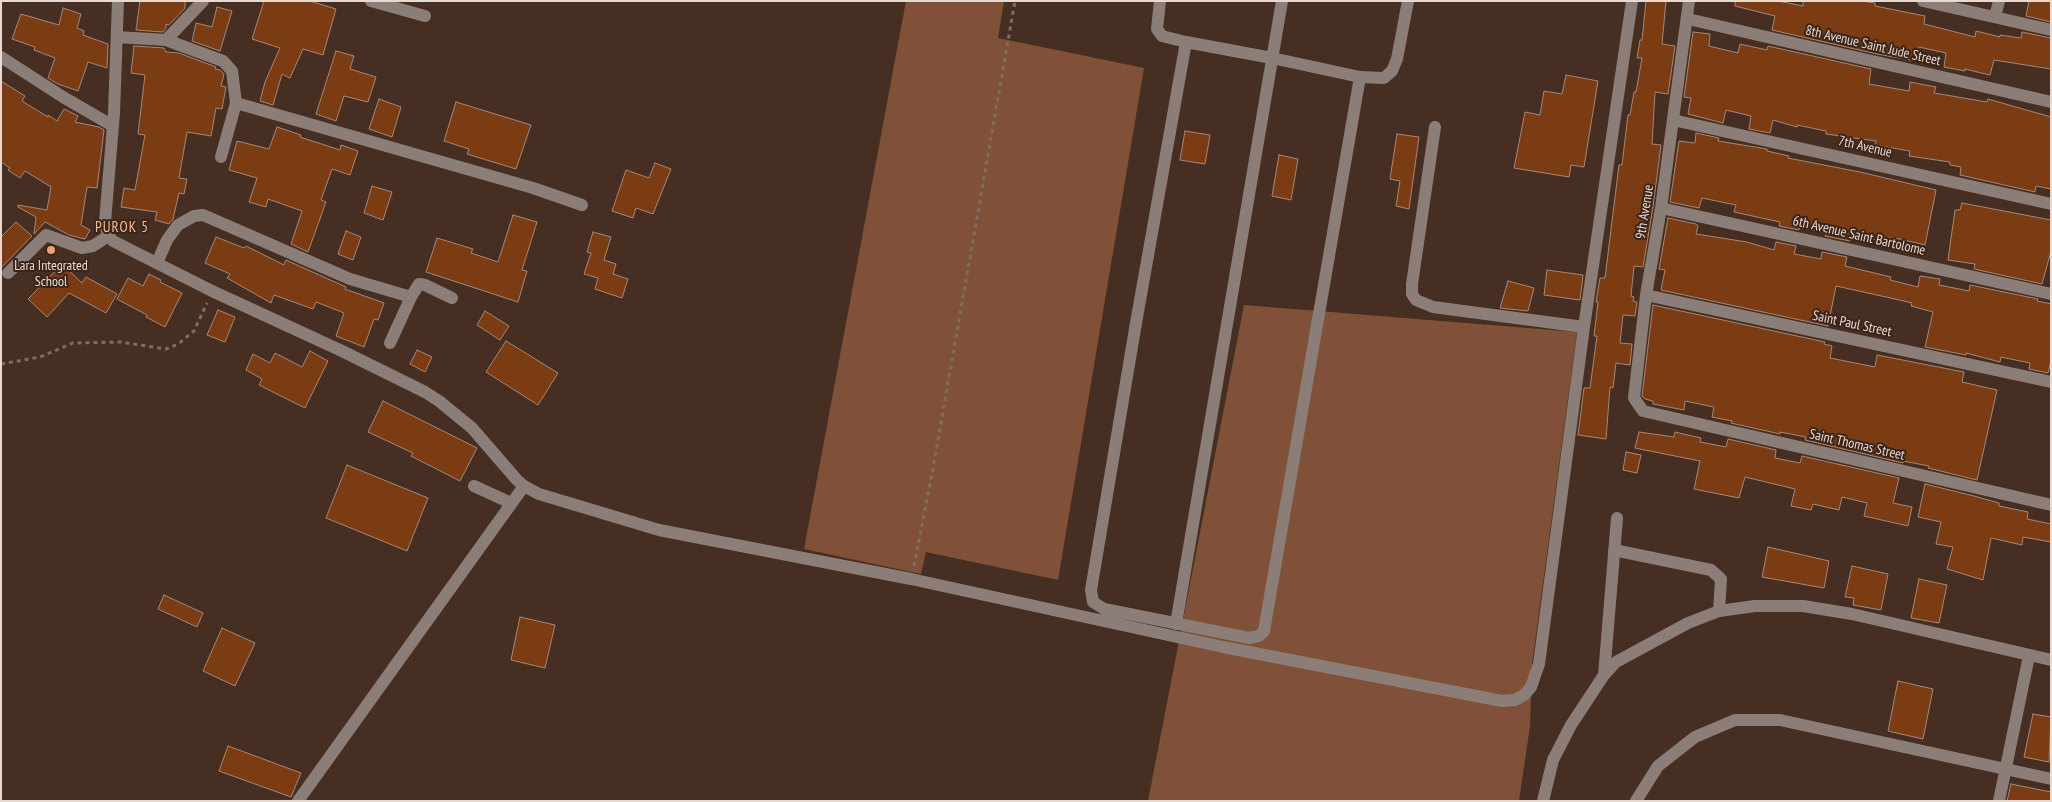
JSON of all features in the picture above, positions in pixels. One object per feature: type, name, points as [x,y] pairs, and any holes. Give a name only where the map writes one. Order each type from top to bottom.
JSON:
[{"type":"street","points":[[118,1],[113,126],[105,222],[108,236],[113,241],[212,291],[342,351],[439,401],[472,428],[507,470],[524,486],[539,494],[659,530],[911,579],[1223,648],[1502,701],[1515,700],[1524,695],[1531,687],[1539,664],[1584,327],[1629,33],[1632,1]]},
{"type":"street","points":[[166,40],[203,1]]},
{"type":"street","points":[[371,1],[425,16]]},
{"type":"street","points":[[1160,1],[1157,29],[1162,36],[1360,77],[1384,78],[1392,71],[1397,59],[1408,1]]},
{"type":"street","points":[[1176,624],[1282,1]]},
{"type":"street","name":"9th Avenue","points":[[1656,414],[1643,411],[1634,398],[1646,295],[1674,120],[1689,1]]},
{"type":"street","points":[[1923,1],[2051,30]]},
{"type":"street","points":[[1995,17],[1998,1]]},
{"type":"street","name":"8th Avenue Saint Jude Street","points":[[1688,19],[2051,102]]},
{"type":"street","points":[[117,37],[166,40],[223,61],[232,72],[236,103],[221,157]]},
{"type":"street","points":[[1186,42],[1091,590],[1093,602],[1104,609],[1176,624],[1250,638],[1259,636],[1264,631],[1360,77]]},
{"type":"street","points":[[1,58],[113,126]]},
{"type":"street","points":[[236,103],[533,188],[582,205]]},
{"type":"street","name":"7th Avenue","points":[[1674,120],[2051,204]]},
{"type":"street","points":[[1435,127],[1412,284],[1412,294],[1416,300],[1433,308],[1584,327]]},
{"type":"street","name":"6th Avenue Saint Bartolome","points":[[1661,208],[2051,294]]},
{"type":"street","points":[[157,263],[167,240],[178,225],[194,216],[203,215],[350,279],[411,297]]},
{"type":"street","points":[[8,273],[46,235],[82,248],[93,246],[108,236]]},
{"type":"street","points":[[390,343],[419,284],[452,298]]},
{"type":"street","name":"Saint Paul Street","points":[[1646,295],[2051,382]]},
{"type":"street","name":"Saint Thomas Street","points":[[1656,414],[2051,505]]},
{"type":"street","points":[[474,486],[511,503]]},
{"type":"street","points":[[298,801],[524,486]]},
{"type":"street","points":[[1604,675],[1617,518]]},
{"type":"street","points":[[1614,550],[1711,570],[1721,579],[1719,611]]},
{"type":"street","points":[[1543,801],[1554,760],[1571,725],[1604,675],[1616,662],[1688,623],[1719,611],[1755,606],[1803,606],[1852,614],[2051,660]]},
{"type":"street","points":[[1999,801],[2029,656]]},
{"type":"street","points":[[1636,801],[1658,766],[1695,737],[1736,720],[1780,720],[2051,779]]},
{"type":"path","points":[[911,579],[934,464],[1014,1]]},
{"type":"path","points":[[1,364],[40,357],[73,343],[120,342],[166,349],[178,344],[194,331],[212,291]]},
{"type":"shaded area","points":[[906,1],[1004,1],[998,38],[1144,68],[1058,580],[926,552],[921,574],[804,549]]},
{"type":"shaded area","points":[[1244,305],[1577,332],[1532,664],[1530,726],[1519,801],[1148,801]]},
{"type":"building","points":[[140,1],[185,1],[185,8],[169,25],[166,24],[163,32],[136,30]]},
{"type":"building","points":[[264,1],[310,1],[336,9],[323,55],[303,49],[290,78],[282,74],[273,105],[260,101],[265,82],[280,48],[252,39]]},
{"type":"building","points":[[1646,1],[1666,1],[1662,44],[1675,46],[1668,94],[1655,92],[1652,144],[1661,145],[1653,207],[1643,267],[1634,266],[1631,296],[1634,297],[1633,301],[1637,302],[1635,316],[1623,315],[1620,343],[1632,344],[1630,365],[1616,363],[1613,388],[1610,387],[1606,439],[1578,435],[1584,388],[1590,388],[1597,336],[1594,336],[1598,302],[1596,302],[1600,278],[1605,278],[1619,165],[1622,165],[1628,115],[1630,115],[1634,92],[1636,92],[1642,58],[1637,58],[1640,40],[1642,40]]},
{"type":"building","points":[[1735,1],[1778,1],[1803,6],[1803,1],[1862,1],[1875,3],[1875,6],[1925,16],[1924,24],[1975,37],[1976,31],[2000,37],[2000,35],[2021,38],[2022,32],[2051,38],[2051,69],[1994,60],[1990,75],[1965,69],[1965,71],[1944,67],[1946,53],[1919,47],[1916,61],[1877,54],[1772,30],[1775,16],[1735,6]]},
{"type":"building","points":[[2029,1],[2051,1],[2051,22],[2026,16]]},
{"type":"building","points":[[217,7],[232,11],[220,51],[192,41],[196,23],[212,27]]},
{"type":"building","points":[[63,8],[81,14],[77,28],[84,31],[83,35],[108,44],[107,68],[88,62],[78,91],[58,84],[48,78],[55,58],[34,50],[35,47],[12,39],[21,14],[59,25]]},
{"type":"building","points":[[1693,32],[1710,34],[1709,46],[1738,53],[1740,44],[1767,50],[1768,46],[1871,69],[1869,84],[1909,91],[1910,82],[1936,87],[1934,93],[1987,102],[1988,99],[2051,117],[2051,189],[2036,186],[2035,192],[1960,175],[1961,167],[1950,165],[1950,162],[1909,156],[1910,151],[1875,145],[1876,141],[1826,134],[1826,131],[1797,125],[1797,127],[1773,120],[1770,133],[1749,129],[1751,116],[1726,110],[1723,123],[1688,114],[1691,98],[1684,97]]},
{"type":"building","points":[[134,46],[164,48],[166,52],[179,53],[216,67],[215,69],[220,70],[224,74],[221,86],[226,87],[222,109],[216,108],[211,136],[187,132],[179,178],[187,179],[184,194],[179,193],[173,219],[169,224],[155,220],[157,212],[121,207],[124,188],[135,190],[145,135],[138,134],[145,75],[131,73]]},
{"type":"building","points":[[336,51],[354,56],[350,69],[376,77],[368,102],[344,96],[336,121],[316,114]]},
{"type":"building","points":[[1566,75],[1598,81],[1584,167],[1571,165],[1569,177],[1514,168],[1525,112],[1540,115],[1544,91],[1562,94]]},
{"type":"building","points":[[1,81],[25,96],[22,101],[48,117],[48,115],[57,121],[64,109],[78,116],[75,122],[99,127],[104,130],[97,188],[87,187],[81,225],[90,230],[85,239],[69,235],[45,222],[34,234],[36,217],[18,207],[18,205],[47,210],[51,187],[25,171],[20,178],[8,170],[10,168],[1,162]]},
{"type":"building","points":[[379,99],[401,107],[392,137],[369,129]]},
{"type":"building","points":[[456,102],[531,125],[516,169],[467,154],[469,149],[444,141]]},
{"type":"building","points":[[277,127],[301,135],[300,137],[340,150],[341,145],[358,151],[350,175],[332,169],[321,200],[326,202],[308,252],[291,244],[302,211],[268,199],[266,207],[249,202],[257,178],[229,170],[237,141],[269,149]]},
{"type":"building","points":[[1185,131],[1210,135],[1205,164],[1180,160]]},
{"type":"building","points":[[1696,133],[1719,138],[1718,141],[1767,149],[1767,151],[1789,156],[1788,158],[1860,172],[1936,190],[1925,245],[1888,238],[1887,242],[1851,234],[1850,241],[1825,236],[1826,233],[1800,227],[1799,230],[1779,226],[1780,222],[1734,212],[1736,205],[1702,198],[1699,208],[1670,202],[1679,141],[1695,143]]},
{"type":"building","points":[[1397,134],[1419,137],[1409,209],[1396,206],[1400,181],[1390,179]]},
{"type":"building","points":[[1279,155],[1298,159],[1291,200],[1272,196]]},
{"type":"building","points":[[655,163],[671,169],[653,214],[636,208],[633,218],[612,211],[626,170],[649,178]]},
{"type":"building","points":[[372,186],[392,192],[383,220],[364,213]]},
{"type":"building","points":[[1962,203],[2051,220],[2051,251],[2042,284],[1974,269],[1975,264],[1948,260],[1955,210],[1960,210]]},
{"type":"building","points":[[513,215],[537,222],[522,270],[527,271],[518,302],[426,272],[437,238],[473,249],[471,253],[498,262]]},
{"type":"building","points":[[1668,218],[1696,224],[1698,226],[1696,234],[1747,242],[1774,250],[1776,242],[1796,246],[1794,254],[1821,259],[1822,252],[1847,257],[1845,266],[1891,277],[1890,280],[1918,287],[1920,276],[1940,279],[1939,285],[1969,291],[1970,285],[2038,299],[2037,301],[2051,304],[2051,361],[2048,373],[2029,369],[2030,363],[2001,357],[2000,362],[1966,353],[1966,355],[1925,347],[1933,312],[1911,306],[1912,303],[1836,286],[1828,326],[1661,290],[1665,270],[1659,269]]},
{"type":"building","points":[[16,222],[32,236],[1,268],[1,237]]},
{"type":"building","points":[[346,231],[361,237],[353,260],[338,254]]},
{"type":"building","points":[[593,232],[611,237],[604,260],[616,264],[613,274],[628,279],[622,298],[595,289],[598,278],[584,274],[591,253],[587,252]]},
{"type":"building","points":[[216,237],[244,248],[246,246],[284,265],[286,260],[346,287],[345,289],[384,303],[378,320],[374,319],[364,347],[336,336],[344,313],[316,302],[313,309],[274,295],[271,303],[227,278],[230,274],[205,263]]},
{"type":"building","points":[[62,264],[82,283],[86,277],[117,294],[106,313],[69,293],[47,317],[28,299]]},
{"type":"building","points":[[1547,270],[1583,275],[1580,300],[1544,295]]},
{"type":"building","points":[[149,274],[182,293],[165,327],[117,299],[128,278],[143,286]]},
{"type":"building","points":[[1508,281],[1534,288],[1528,311],[1500,308]]},
{"type":"building","points":[[1653,305],[1825,342],[1824,344],[1832,346],[1830,358],[1875,367],[1877,355],[1964,372],[1962,382],[1997,390],[1977,480],[1928,468],[1929,466],[1903,461],[1903,463],[1805,440],[1806,437],[1780,432],[1780,434],[1731,423],[1732,421],[1712,417],[1714,407],[1685,401],[1684,410],[1653,404],[1653,401],[1642,396]]},
{"type":"building","points":[[218,310],[235,317],[225,342],[207,335]]},
{"type":"building","points":[[485,311],[509,326],[500,340],[477,325]]},
{"type":"building","points":[[506,341],[558,373],[538,405],[486,372]]},
{"type":"building","points":[[417,350],[432,357],[425,372],[410,364]]},
{"type":"building","points":[[310,351],[328,361],[305,408],[259,385],[262,379],[246,370],[253,354],[270,363],[275,353],[302,367]]},
{"type":"building","points":[[383,401],[477,448],[460,481],[411,456],[413,453],[368,432]]},
{"type":"building","points":[[1639,432],[1674,437],[1675,432],[1701,438],[1700,442],[1726,447],[1728,439],[1776,450],[1775,458],[1800,463],[1802,456],[1899,478],[1893,503],[1912,507],[1908,526],[1864,516],[1867,503],[1842,497],[1839,510],[1813,504],[1811,510],[1791,506],[1795,489],[1745,477],[1739,498],[1694,489],[1700,461],[1635,448]]},
{"type":"building","points":[[1626,452],[1641,455],[1637,473],[1623,470]]},
{"type":"building","points":[[347,465],[428,498],[407,551],[326,518]]},
{"type":"building","points":[[1925,484],[1999,503],[1999,506],[2028,512],[2027,519],[2051,524],[2051,542],[2023,537],[2022,545],[1991,538],[1983,580],[1947,569],[1953,547],[1936,544],[1941,522],[1918,517]]},
{"type":"building","points":[[1768,547],[1829,561],[1824,588],[1762,577]]},
{"type":"building","points":[[1852,566],[1888,574],[1881,610],[1853,605],[1854,598],[1845,597]]},
{"type":"building","points":[[1919,579],[1947,585],[1939,623],[1911,618]]},
{"type":"building","points":[[164,595],[203,613],[197,627],[158,609]]},
{"type":"building","points":[[520,617],[555,625],[545,668],[511,660]]},
{"type":"building","points":[[222,628],[255,643],[235,686],[203,671]]},
{"type":"building","points":[[1898,681],[1933,689],[1923,739],[1888,731]]},
{"type":"building","points":[[2033,714],[2051,717],[2049,762],[2024,757]]},
{"type":"building","points":[[228,746],[301,773],[291,797],[219,771]]},
{"type":"building","points":[[2011,784],[2051,792],[2051,801],[2007,801]]},
{"type":"place","name":"Lara Integrated School","points":[[51,250]]},
{"type":"district","name":"PUROK 5","points":[[122,228]]}]
